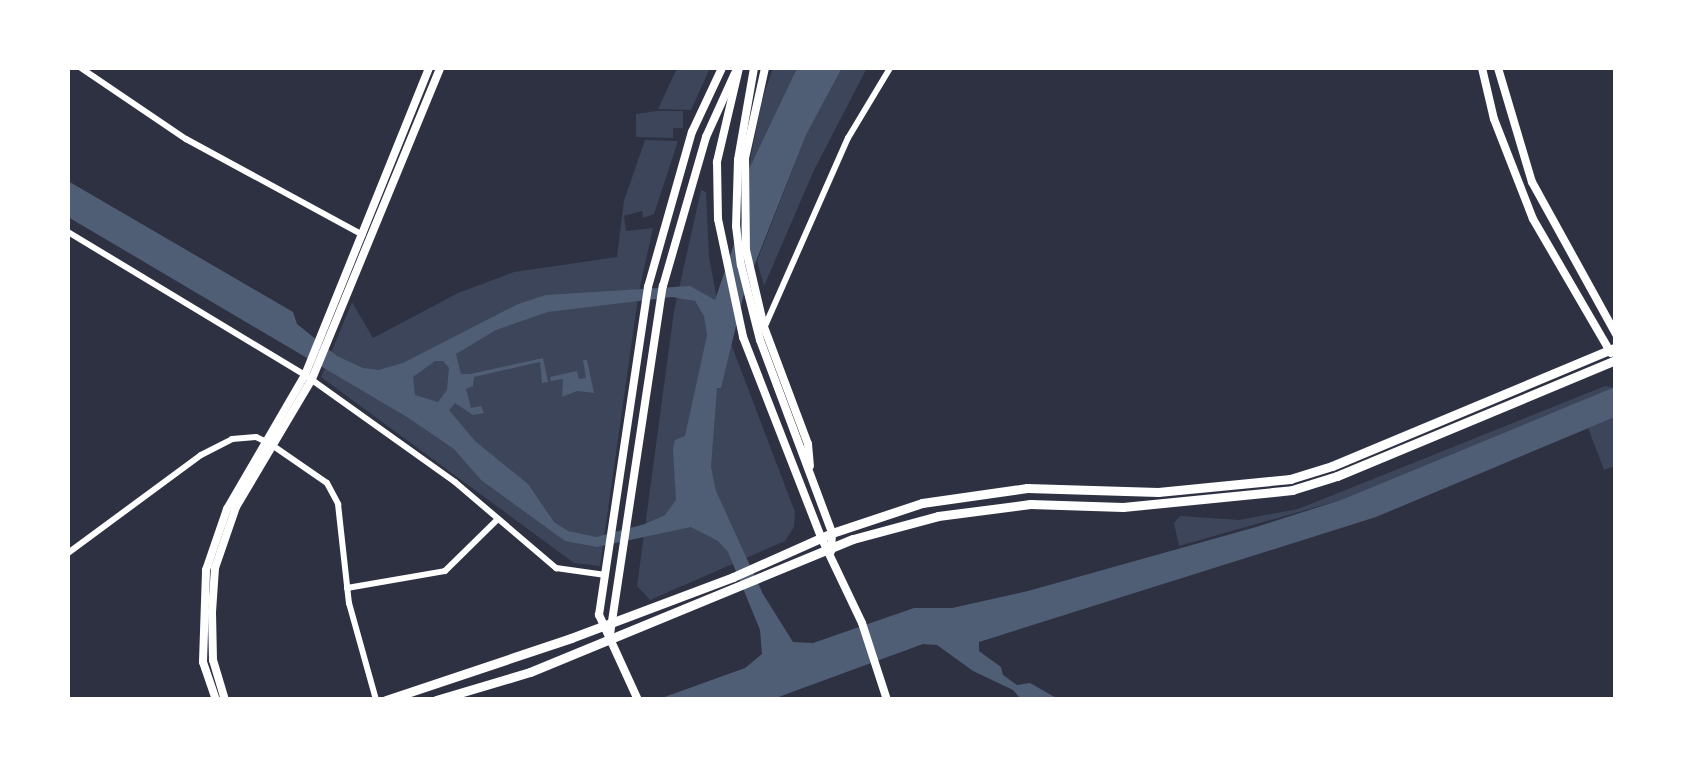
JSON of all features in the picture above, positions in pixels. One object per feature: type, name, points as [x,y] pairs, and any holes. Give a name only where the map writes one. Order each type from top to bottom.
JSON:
[{"type":"main road","points":[[330,326],[429,68]]},
{"type":"main road","points":[[226,700],[212,660],[215,568],[236,507],[308,377],[440,68]]},
{"type":"main road","points":[[637,698],[609,642],[606,625],[610,551],[648,287],[692,132],[722,68]]},
{"type":"main road","points":[[738,68],[717,162],[725,256],[743,337],[826,535]]},
{"type":"main road","points":[[606,625],[663,286],[706,137],[738,68]]},
{"type":"main road","points":[[754,68],[738,160],[736,226],[752,292],[808,444],[811,475]]},
{"type":"main road","points":[[764,68],[745,158],[743,210],[760,340],[811,475],[831,551],[862,622],[884,699]]},
{"type":"main road","points":[[1482,68],[1494,119],[1532,219],[1614,356]]},
{"type":"main road","points":[[1498,68],[1532,182],[1616,334]]},
{"type":"main road","points":[[386,700],[606,625],[733,577],[826,535],[922,503],[1027,488],[1158,492],[1290,479],[1614,356]]},
{"type":"main road","points":[[436,700],[530,672],[609,642],[853,539],[938,516],[1030,504],[1123,506],[1292,490],[1337,476],[1614,356]]},
{"type":"main road","points":[[216,700],[203,662],[206,570],[226,509],[272,444]]},
{"type":"street","points":[[81,68],[199,146],[364,235]]},
{"type":"street","points":[[764,327],[848,138],[890,68]]},
{"type":"street","points":[[68,232],[308,377],[455,482],[556,568],[607,575]]},
{"type":"street","points":[[68,553],[201,455],[232,439],[256,436],[327,483],[338,504],[347,588],[376,700]]},
{"type":"street","points":[[347,588],[445,571],[498,519]]},
{"type":"shaded area","points":[[677,68],[710,68],[691,110],[658,109]]},
{"type":"shaded area","points":[[773,68],[797,68],[748,171],[762,100]]},
{"type":"shaded area","points":[[797,68],[842,68],[806,135],[745,289],[721,388],[717,388],[711,467],[716,491],[763,594],[793,642],[813,643],[914,608],[952,608],[1028,591],[1256,527],[1341,500],[1615,387],[1615,417],[1376,517],[979,642],[979,651],[1001,667],[1003,675],[1017,685],[1030,683],[1058,699],[1021,699],[1013,690],[973,671],[937,645],[923,644],[773,699],[659,699],[745,668],[762,654],[760,630],[728,552],[718,541],[691,527],[597,547],[565,541],[481,480],[454,449],[407,417],[68,217],[68,181],[293,312],[297,324],[337,356],[378,370],[403,363],[518,304],[546,295],[690,286],[715,300],[749,200],[748,171]],"holes":[[[672,297],[695,301],[704,316],[707,335],[685,436],[675,440],[673,449],[676,500],[665,515],[645,524],[596,537],[568,531],[554,522],[528,484],[475,441],[449,410],[455,403],[473,415],[484,413],[481,406],[471,408],[466,389],[473,386],[474,377],[540,362],[542,383],[548,382],[543,358],[461,374],[456,354],[496,330],[548,312]],[[435,361],[443,361],[449,368],[447,390],[438,402],[415,395],[413,377]]]},
{"type":"shaded area","points":[[842,68],[867,68],[814,170],[764,286],[757,261],[806,135]]},
{"type":"shaded area","points":[[683,111],[683,128],[673,128],[673,138],[636,137],[636,114]]},
{"type":"shaded area","points":[[645,140],[678,141],[654,214],[643,218],[642,211],[624,216],[626,231],[653,228],[639,291],[600,566],[574,563],[321,377],[352,302],[373,338],[458,293],[514,272],[617,257],[624,201]]},
{"type":"shaded area","points":[[701,190],[706,192],[709,256],[719,312],[795,512],[794,527],[785,541],[650,600],[637,586],[674,311]]},
{"type":"shaded area","points":[[583,360],[587,360],[594,393],[577,391],[562,397],[563,379],[551,381],[550,377],[577,371],[579,379],[586,378]]},
{"type":"shaded area","points":[[1605,386],[1614,388],[1341,500],[1179,546],[1174,523],[1180,516],[1239,520],[1298,509]]},
{"type":"shaded area","points":[[1615,417],[1615,466],[1604,470],[1588,428]]}]
